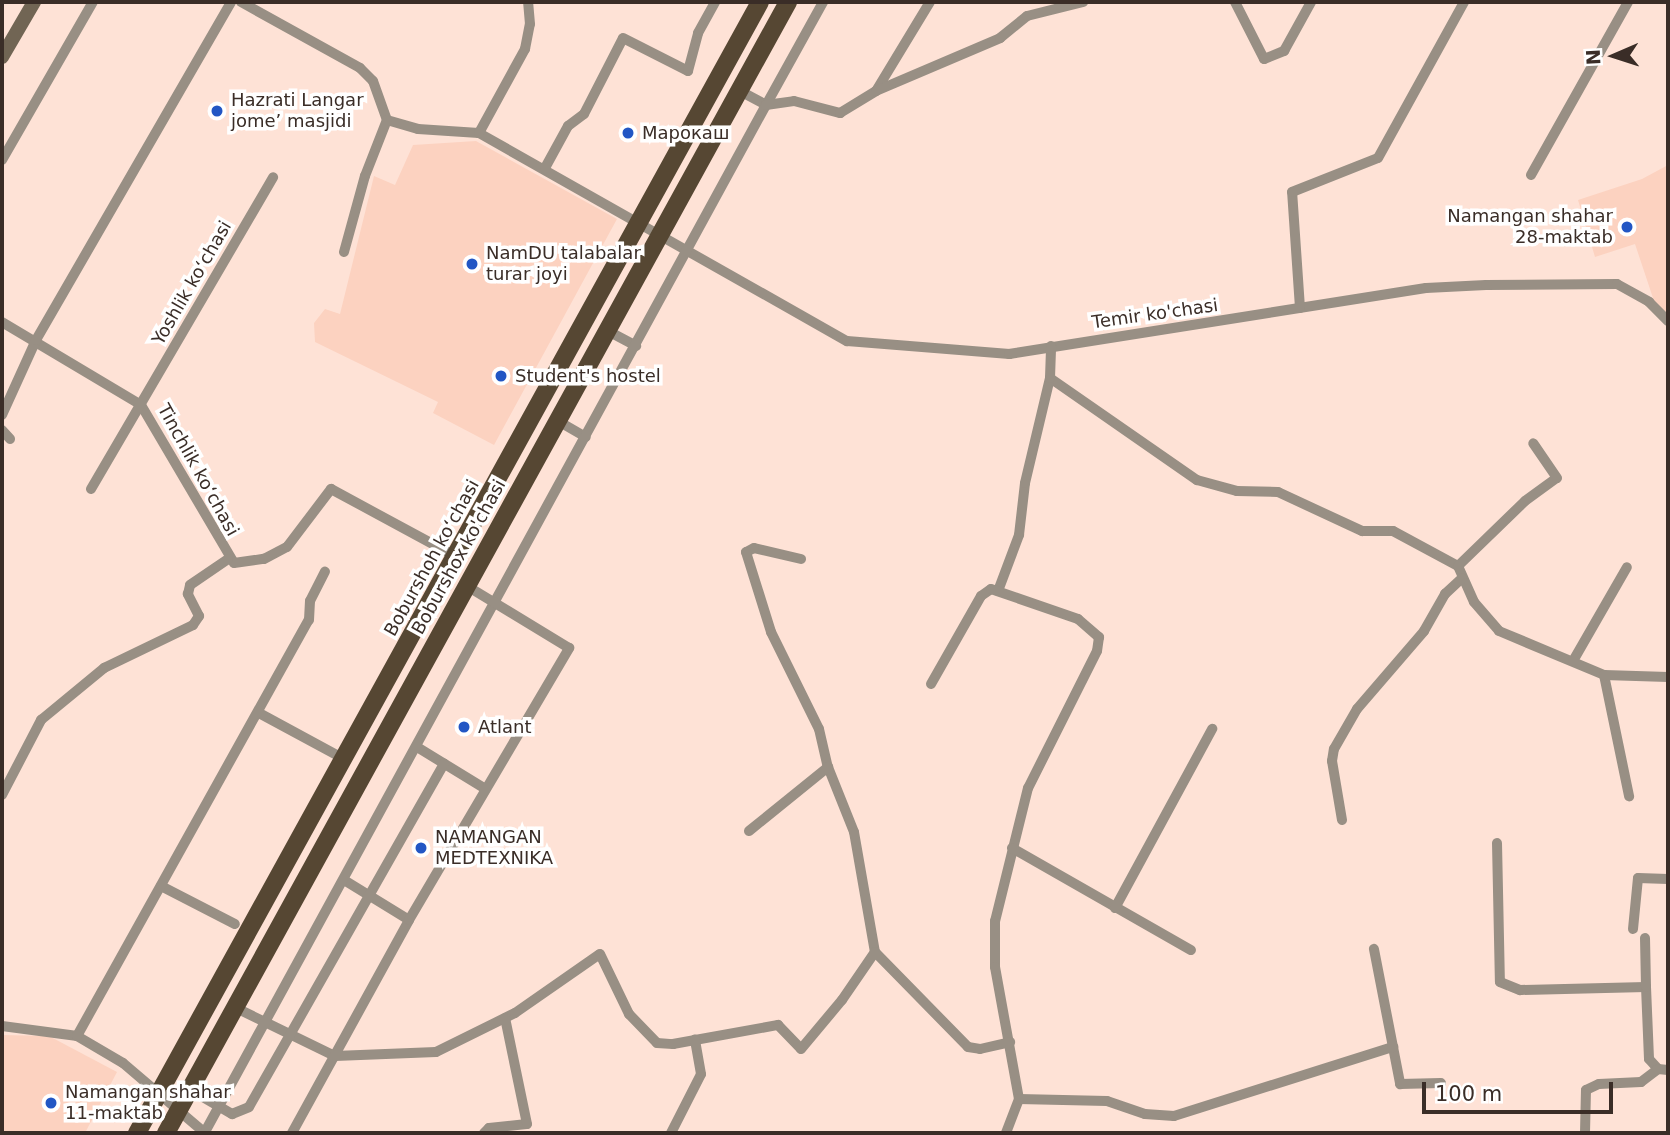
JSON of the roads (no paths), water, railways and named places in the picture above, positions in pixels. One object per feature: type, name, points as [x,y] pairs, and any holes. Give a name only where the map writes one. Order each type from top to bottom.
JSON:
[{"type":"main road","name":"Boburshoh koʻchasi","points":[[136,1133],[457,557],[760,2]]},
{"type":"main road","name":"Boburshox ko'chasi","points":[[166,1133],[788,2]]},
{"type":"street","points":[[2,57],[34,2]]},
{"type":"street","points":[[2,160],[93,2]]},
{"type":"street","points":[[2,415],[36,340],[231,2]]},
{"type":"street","points":[[242,2],[360,68],[373,81],[387,120],[365,176],[344,252]]},
{"type":"street","points":[[387,120],[418,129],[479,133],[526,50],[530,24],[527,2]]},
{"type":"street","points":[[545,168],[568,126],[584,114],[623,38],[688,71],[698,33],[715,2]]},
{"type":"street","points":[[2,1026],[77,1036],[123,1063],[205,1132],[823,2]]},
{"type":"street","points":[[740,90],[766,105],[794,101],[832,114],[876,91],[1000,38],[1027,16],[1083,2]]},
{"type":"street","points":[[1235,2],[1260,57],[1269,59],[1284,51],[1311,2]]},
{"type":"street","points":[[1300,308],[1292,192],[1378,158],[1464,2]]},
{"type":"street","points":[[1531,175],[1628,2]]},
{"type":"street","points":[[876,91],[926,3]]},
{"type":"street","name":"Temir ko'chasi","points":[[479,133],[641,221],[684,252],[847,341],[983,355],[1426,288],[1598,283],[1633,291],[1668,321]]},
{"type":"street","name":"Yoshlik koʻchasi","points":[[91,488],[273,177]]},
{"type":"street","name":"Tinchlik koʻchasi","points":[[2,322],[141,405],[162,434],[228,559],[245,563],[287,547],[331,489],[457,557]]},
{"type":"street","points":[[608,331],[636,346]]},
{"type":"street","points":[[998,591],[1019,535],[1025,483],[1050,378],[1051,346]]},
{"type":"street","points":[[1050,378],[1197,480],[1237,491],[1278,492],[1362,531],[1393,531],[1458,566],[1484,617],[1499,631],[1604,675],[1668,677]]},
{"type":"street","points":[[558,421],[586,437]]},
{"type":"street","points":[[2,430],[10,439]]},
{"type":"street","points":[[1458,566],[1525,500],[1557,478],[1533,443]]},
{"type":"street","points":[[801,559],[754,548],[746,552],[771,632],[819,729],[828,766],[854,832],[875,952],[968,1047],[980,1049],[1010,1042]]},
{"type":"street","points":[[2,795],[41,720],[104,668],[193,625],[199,616],[188,594],[190,585],[228,559]]},
{"type":"street","points":[[1573,661],[1627,567]]},
{"type":"street","points":[[77,1036],[249,722],[259,713],[309,621],[310,601],[325,572]]},
{"type":"street","points":[[1342,820],[1334,750],[1357,709],[1424,631],[1445,594],[1462,578]]},
{"type":"street","points":[[292,1133],[484,788],[569,648],[467,586]]},
{"type":"street","points":[[931,684],[981,596],[991,589],[1078,619],[1094,629],[1099,644],[1028,788],[1012,848],[995,932],[995,967],[1020,1099],[1006,1133]]},
{"type":"street","points":[[1604,675],[1629,796]]},
{"type":"street","points":[[259,713],[344,759]]},
{"type":"street","points":[[1115,908],[1212,729]]},
{"type":"street","points":[[417,747],[484,788]]},
{"type":"street","points":[[189,1089],[232,1114],[244,1112],[444,764]]},
{"type":"street","points":[[749,831],[828,766]]},
{"type":"street","points":[[1497,843],[1498,972],[1504,986],[1520,990],[1646,987]]},
{"type":"street","points":[[1012,848],[1191,950]]},
{"type":"street","points":[[1633,929],[1639,878],[1668,879]]},
{"type":"street","points":[[344,880],[409,920]]},
{"type":"street","points":[[161,886],[235,924]]},
{"type":"street","points":[[1585,1133],[1586,1090],[1599,1084],[1641,1082],[1663,1069],[1649,1059],[1646,938]]},
{"type":"street","points":[[1374,949],[1400,1084],[1441,1083]]},
{"type":"street","points":[[234,1007],[335,1056],[436,1052],[505,1018],[600,954],[629,1014],[647,1036],[664,1044],[778,1025],[798,1048],[805,1047],[875,952]]},
{"type":"street","points":[[484,1133],[489,1128],[527,1124],[505,1018]]},
{"type":"street","points":[[671,1133],[701,1074],[695,1040]]},
{"type":"street","points":[[1020,1099],[1107,1101],[1146,1114],[1174,1116],[1394,1047]]},
{"type":"place","name":"Hazrati Langar jome’ masjidi","points":[[217,111]]},
{"type":"place","name":"Марокаш","points":[[628,133]]},
{"type":"place","name":"Namangan shahar 28-maktab","points":[[1627,227]]},
{"type":"place","name":"NamDU talabalar turar joyi","points":[[472,264]]},
{"type":"place","name":"Student's hostel","points":[[501,376]]},
{"type":"place","name":"Atlant","points":[[464,727]]},
{"type":"place","name":"NAMANGAN MEDTEXNIKA","points":[[421,848]]},
{"type":"place","name":"Namangan shahar 11-maktab","points":[[51,1103]]}]
